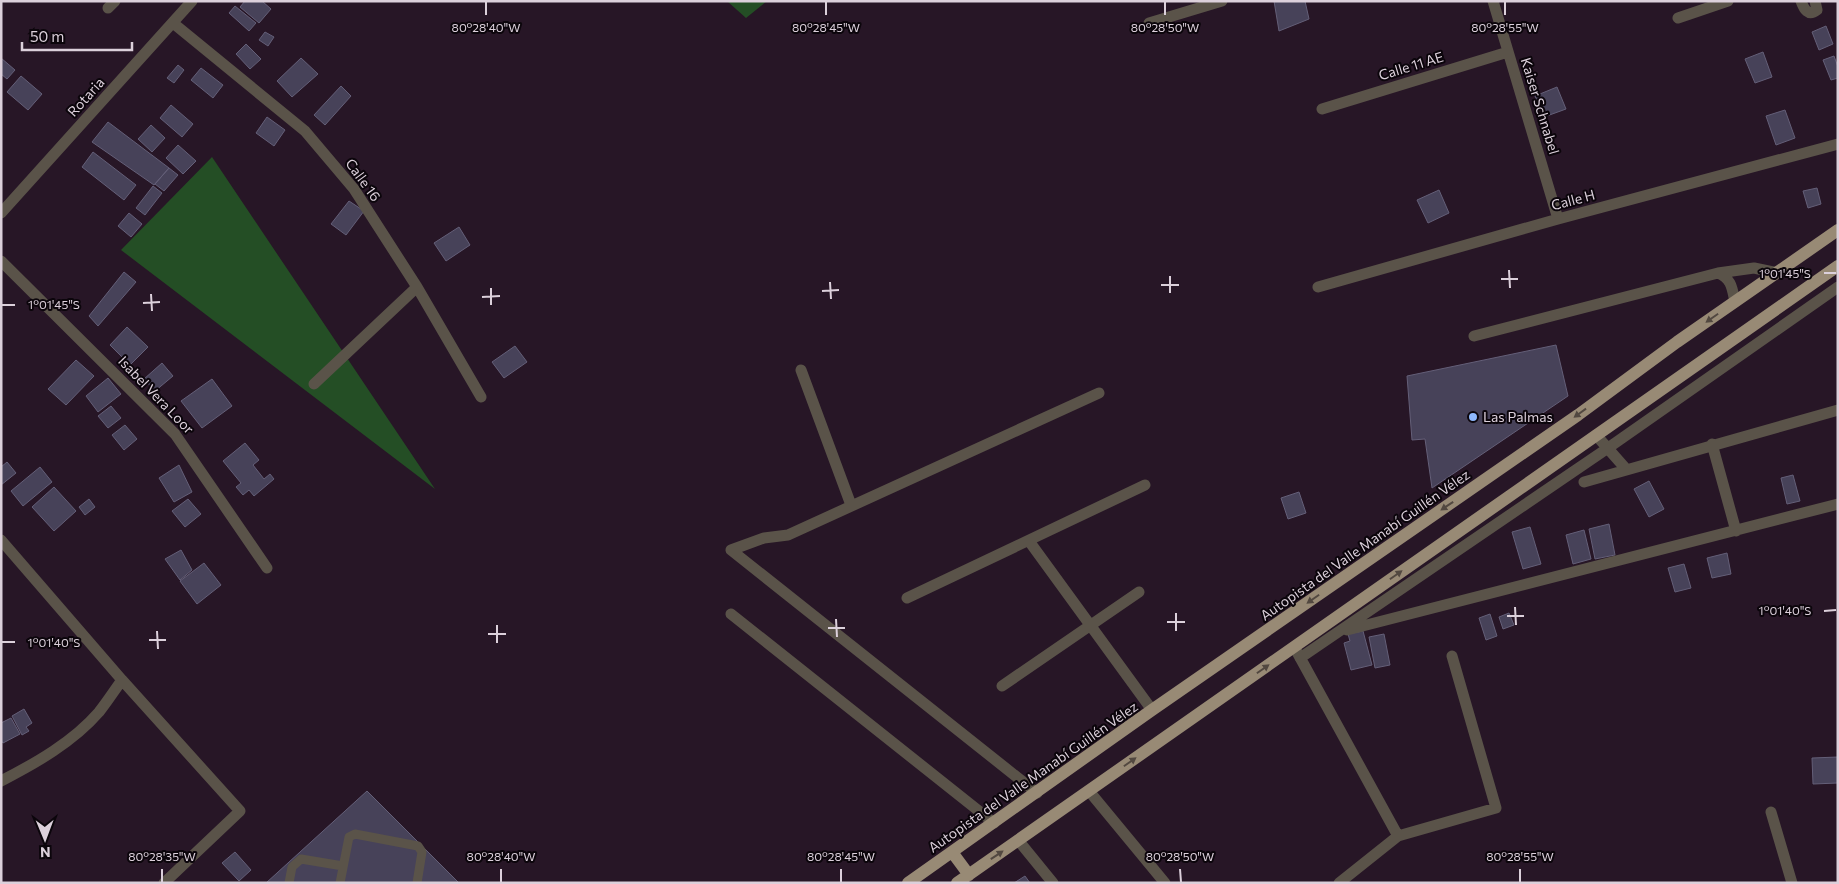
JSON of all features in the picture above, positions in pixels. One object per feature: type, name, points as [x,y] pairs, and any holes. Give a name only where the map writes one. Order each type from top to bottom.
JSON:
[{"type":"main road","name":"Autopista del Valle Manabí Guillén Vélez","points":[[908,883],[1838,230]]},
{"type":"main road","points":[[957,883],[1089,791],[1297,652],[1306,638],[1838,266]]},
{"type":"main road","points":[[952,852],[968,874]]},
{"type":"street","name":"Rotaria","points":[[1,213],[192,1]]},
{"type":"street","points":[[1148,23],[1222,1]]},
{"type":"street","name":"Kaiser Schnabel","points":[[1493,1],[1558,219]]},
{"type":"street","points":[[1678,18],[1728,1]]},
{"type":"street","points":[[1801,1],[1805,11],[1809,13],[1814,13],[1817,10],[1815,1]]},
{"type":"street","name":"Calle 16","points":[[173,23],[305,131],[354,189],[417,287],[481,397]]},
{"type":"street","name":"Calle 11 AE","points":[[1322,109],[1508,52]]},
{"type":"street","name":"Calle H","points":[[1318,287],[1558,219],[1838,144]]},
{"type":"street","name":"Isabel Vera Loor","points":[[1,261],[176,434],[267,568]]},
{"type":"street","points":[[1474,336],[1718,273],[1754,268],[1778,272]]},
{"type":"street","points":[[1718,273],[1729,279],[1732,284],[1735,302]]},
{"type":"street","points":[[314,384],[417,287]]},
{"type":"street","points":[[1398,836],[1297,652],[1338,632],[1608,448],[1838,287]]},
{"type":"street","points":[[800,370],[851,505]]},
{"type":"street","points":[[1036,793],[731,550],[764,538],[788,535],[1099,392]]},
{"type":"street","points":[[1584,482],[1712,444],[1838,410]]},
{"type":"street","points":[[1596,435],[1626,469]]},
{"type":"street","points":[[1712,444],[1736,531]]},
{"type":"street","points":[[907,598],[1145,485]]},
{"type":"street","points":[[1306,638],[1338,632],[1838,504]]},
{"type":"street","points":[[1,540],[122,680],[240,812],[164,883]]},
{"type":"street","points":[[1029,541],[1152,710]]},
{"type":"street","points":[[1002,686],[1139,592]]},
{"type":"street","points":[[732,614],[994,823]]},
{"type":"street","points":[[1339,883],[1398,836],[1496,808],[1452,656]]},
{"type":"street","points":[[1,781],[29,766],[73,736],[99,712],[122,680]]},
{"type":"street","points":[[1089,791],[1166,883]]},
{"type":"street","points":[[1771,812],[1792,883]]},
{"type":"street","points":[[340,883],[349,836],[355,834],[418,846],[422,852],[417,883]]},
{"type":"street","points":[[1018,840],[1053,883]]},
{"type":"street","points":[[289,883],[292,867],[301,859],[343,866]]},
{"type":"green space","points":[[727,1],[767,1],[746,18]]},
{"type":"green space","points":[[212,157],[435,489],[121,250]]},
{"type":"building","points":[[245,1],[262,1],[271,9],[259,23],[240,7]]},
{"type":"building","points":[[1274,1],[1305,1],[1309,19],[1279,31]]},
{"type":"building","points":[[235,6],[256,23],[249,31],[229,13]]},
{"type":"building","points":[[1826,26],[1833,44],[1819,50],[1812,32]]},
{"type":"building","points":[[265,32],[274,37],[268,46],[259,40]]},
{"type":"building","points":[[246,44],[261,59],[250,69],[236,54]]},
{"type":"building","points":[[1763,52],[1772,77],[1755,83],[1745,59]]},
{"type":"building","points":[[1834,56],[1838,67],[1838,78],[1831,80],[1823,60]]},
{"type":"building","points":[[1,58],[15,70],[7,79],[1,74]]},
{"type":"building","points":[[301,58],[318,74],[292,97],[277,81]]},
{"type":"building","points":[[178,65],[184,70],[174,83],[167,78]]},
{"type":"building","points":[[201,68],[223,85],[213,98],[191,80]]},
{"type":"building","points":[[21,76],[42,94],[28,110],[7,92]]},
{"type":"building","points":[[341,86],[351,96],[325,125],[314,115]]},
{"type":"building","points":[[1557,87],[1566,109],[1544,117],[1535,96]]},
{"type":"building","points":[[171,105],[193,124],[182,137],[160,118]]},
{"type":"building","points":[[1785,110],[1795,138],[1776,145],[1766,116]]},
{"type":"building","points":[[267,117],[285,130],[274,146],[256,133]]},
{"type":"building","points":[[108,122],[169,168],[154,185],[92,142]]},
{"type":"building","points":[[151,125],[165,138],[152,152],[138,139]]},
{"type":"building","points":[[178,145],[196,161],[183,174],[166,158]]},
{"type":"building","points":[[93,152],[136,185],[124,200],[82,167]]},
{"type":"building","points":[[169,168],[178,175],[164,191],[155,184]]},
{"type":"building","points":[[153,186],[162,193],[145,215],[136,208]]},
{"type":"building","points":[[1817,188],[1821,204],[1808,208],[1803,191]]},
{"type":"building","points":[[1439,190],[1449,213],[1428,223],[1417,200]]},
{"type":"building","points":[[349,201],[364,211],[346,235],[331,224]]},
{"type":"building","points":[[129,213],[142,224],[131,237],[118,226]]},
{"type":"building","points":[[459,227],[470,245],[446,261],[434,243]]},
{"type":"building","points":[[124,272],[136,282],[98,326],[89,316]]},
{"type":"building","points":[[127,327],[148,347],[130,365],[110,345]]},
{"type":"building","name":"Las Palmas","points":[[1556,345],[1568,396],[1432,488],[1425,439],[1412,440],[1407,376]]},
{"type":"building","points":[[515,346],[527,362],[504,378],[492,362]]},
{"type":"building","points":[[76,360],[94,376],[66,405],[48,389]]},
{"type":"building","points":[[162,363],[173,376],[155,391],[144,379]]},
{"type":"building","points":[[108,378],[121,394],[98,412],[86,396]]},
{"type":"building","points":[[212,379],[232,406],[202,428],[181,401]]},
{"type":"building","points":[[111,406],[121,418],[108,428],[98,416]]},
{"type":"building","points":[[125,425],[137,439],[124,450],[112,435]]},
{"type":"building","points":[[245,443],[259,460],[253,465],[264,479],[270,474],[274,479],[254,496],[249,490],[243,495],[236,487],[241,483],[223,461]]},
{"type":"building","points":[[7,462],[16,473],[1,485],[1,467]]},
{"type":"building","points":[[179,465],[192,492],[174,502],[159,478]]},
{"type":"building","points":[[40,467],[52,482],[23,506],[11,491]]},
{"type":"building","points":[[1793,475],[1800,501],[1787,504],[1781,478]]},
{"type":"building","points":[[1649,481],[1664,509],[1649,517],[1634,489]]},
{"type":"building","points":[[54,487],[76,511],[54,531],[32,507]]},
{"type":"building","points":[[1299,492],[1306,513],[1288,519],[1281,498]]},
{"type":"building","points":[[89,499],[95,507],[85,515],[79,507]]},
{"type":"building","points":[[188,499],[201,514],[185,527],[172,511]]},
{"type":"building","points":[[1609,524],[1615,555],[1595,559],[1589,529]]},
{"type":"building","points":[[1530,527],[1541,564],[1523,569],[1512,532]]},
{"type":"building","points":[[1584,530],[1591,559],[1573,564],[1566,535]]},
{"type":"building","points":[[181,550],[192,570],[180,580],[165,559]]},
{"type":"building","points":[[1727,553],[1731,574],[1712,578],[1707,558]]},
{"type":"building","points":[[204,563],[221,585],[197,604],[180,581]]},
{"type":"building","points":[[1684,564],[1691,588],[1675,592],[1668,568]]},
{"type":"building","points":[[1509,613],[1514,625],[1503,629],[1499,617]]},
{"type":"building","points":[[1490,614],[1497,636],[1486,640],[1479,618]]},
{"type":"building","points":[[1363,631],[1372,665],[1351,670],[1344,643],[1350,641],[1348,634]]},
{"type":"building","points":[[1384,634],[1390,665],[1375,668],[1369,637]]},
{"type":"building","points":[[24,709],[32,723],[26,727],[29,731],[22,735],[12,716]]},
{"type":"building","points":[[11,718],[20,734],[3,743],[1,740],[1,723]]},
{"type":"building","points":[[1838,757],[1838,783],[1813,784],[1812,758]]},
{"type":"building","points":[[367,791],[459,883],[266,883]]},
{"type":"building","points":[[235,852],[251,870],[239,881],[222,863]]},
{"type":"building","points":[[1025,876],[1030,883],[1014,883]]},
{"type":"place","name":"Las Palmas","points":[[1473,417]]}]
